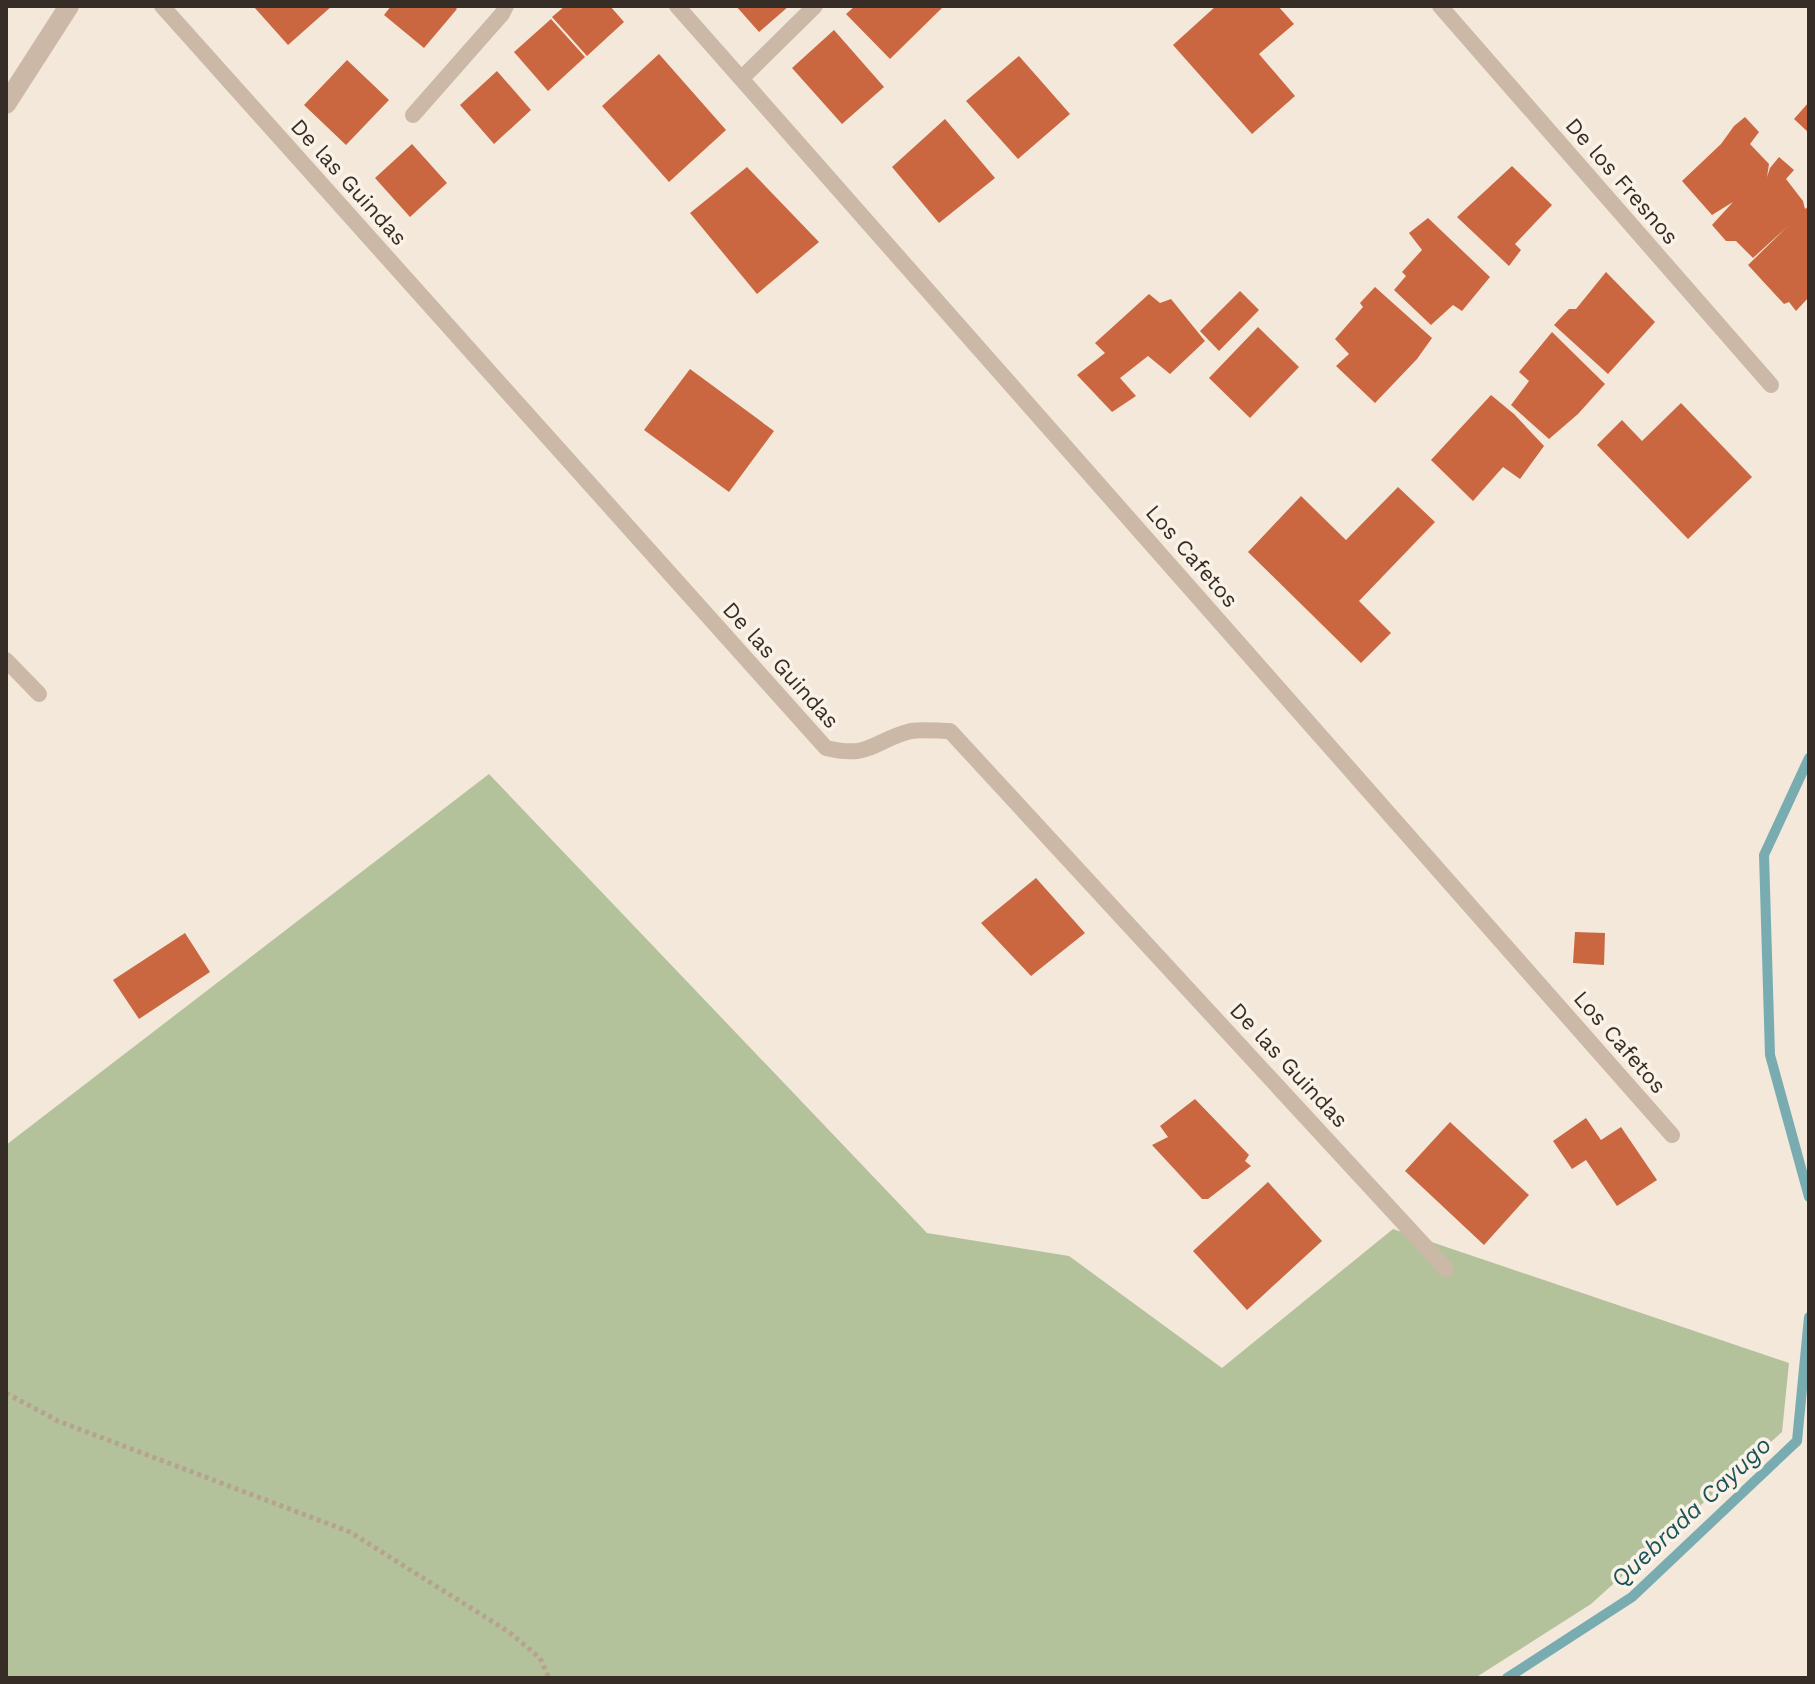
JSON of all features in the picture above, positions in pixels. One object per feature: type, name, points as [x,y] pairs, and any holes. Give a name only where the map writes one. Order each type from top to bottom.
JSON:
[{"type":"street","points":[[6,104],[69,6]]},
{"type":"lane","name":"De las Guindas","points":[[162,6],[826,748],[848,753],[875,747],[912,731],[950,731],[1446,1269]]},
{"type":"lane","points":[[413,115],[506,6]]},
{"type":"lane","name":"Los Cafetos","points":[[677,6],[1672,1135]]},
{"type":"lane","points":[[742,78],[815,6]]},
{"type":"lane","name":"De los Fresnos","points":[[1440,6],[1771,385]]},
{"type":"lane","points":[[6,660],[39,694]]},
{"type":"path","points":[[6,1393],[58,1421],[350,1532],[509,1632],[540,1658],[549,1678]]},
{"type":"green space","points":[[489,774],[927,1233],[1069,1256],[1222,1368],[1393,1229],[1789,1363],[1782,1432],[1591,1604],[1475,1678],[6,1678],[6,1145]]},
{"type":"building","points":[[253,6],[332,6],[288,45]]},
{"type":"building","points":[[391,6],[454,6],[457,9],[424,48],[384,15]]},
{"type":"building","points":[[565,6],[610,6],[624,22],[587,56],[552,17]]},
{"type":"building","points":[[736,6],[789,6],[759,32]]},
{"type":"building","points":[[855,6],[944,6],[890,59],[846,14]]},
{"type":"building","points":[[1216,6],[1278,6],[1294,24],[1259,54],[1295,96],[1252,134],[1173,45]]},
{"type":"building","points":[[551,19],[585,57],[548,91],[514,52]]},
{"type":"building","points":[[834,30],[884,87],[842,124],[792,68]]},
{"type":"building","points":[[659,54],[726,130],[669,182],[602,106]]},
{"type":"building","points":[[1019,56],[1070,114],[1018,159],[966,101]]},
{"type":"building","points":[[347,60],[389,100],[346,145],[304,105]]},
{"type":"building","points":[[497,71],[531,110],[494,144],[460,105]]},
{"type":"building","points":[[1809,102],[1809,133],[1794,119]]},
{"type":"building","points":[[1745,117],[1759,132],[1750,144],[1769,164],[1767,177],[1779,157],[1794,170],[1786,179],[1803,201],[1805,209],[1809,206],[1809,297],[1796,311],[1789,302],[1784,304],[1748,265],[1788,226],[1753,258],[1736,241],[1726,241],[1712,225],[1733,202],[1712,215],[1682,181]]},
{"type":"building","points":[[945,119],[995,178],[939,223],[892,167]]},
{"type":"building","points":[[412,144],[447,183],[410,217],[375,178]]},
{"type":"building","points":[[1512,166],[1552,205],[1515,244],[1521,250],[1509,266],[1457,217]]},
{"type":"building","points":[[747,167],[819,242],[757,294],[690,213]]},
{"type":"building","points":[[1428,218],[1490,277],[1462,311],[1453,305],[1431,325],[1394,290],[1406,276],[1402,272],[1422,250],[1409,233]]},
{"type":"building","points":[[1606,272],[1655,322],[1608,374],[1554,325],[1569,309],[1576,309]]},
{"type":"building","points":[[1375,287],[1432,338],[1417,359],[1375,403],[1336,366],[1349,354],[1335,339],[1363,307],[1360,303]]},
{"type":"building","points":[[1240,291],[1259,310],[1219,351],[1200,331]]},
{"type":"building","points":[[1149,294],[1160,303],[1171,299],[1205,341],[1170,374],[1148,356],[1120,378],[1136,396],[1112,412],[1077,375],[1105,353],[1095,343]]},
{"type":"building","points":[[1258,327],[1299,367],[1250,418],[1209,378]]},
{"type":"building","points":[[1552,332],[1605,384],[1578,414],[1549,439],[1511,405],[1529,381],[1519,372]]},
{"type":"building","points":[[690,369],[774,431],[729,492],[644,430]]},
{"type":"building","points":[[1491,395],[1544,446],[1520,479],[1503,467],[1473,501],[1431,460]]},
{"type":"building","points":[[1681,403],[1752,477],[1688,539],[1597,445],[1622,420],[1642,441]]},
{"type":"building","points":[[1398,487],[1435,522],[1359,601],[1391,633],[1361,663],[1248,552],[1301,496],[1346,540]]},
{"type":"building","points":[[1036,878],[1085,933],[1031,976],[981,923]]},
{"type":"building","points":[[1575,932],[1605,933],[1604,965],[1573,963]]},
{"type":"building","points":[[185,933],[210,972],[139,1019],[113,980]]},
{"type":"building","points":[[1195,1099],[1249,1155],[1245,1161],[1251,1166],[1208,1199],[1202,1199],[1152,1145],[1168,1137],[1160,1126]]},
{"type":"building","points":[[1586,1118],[1601,1140],[1621,1127],[1657,1180],[1617,1206],[1586,1160],[1572,1169],[1553,1141]]},
{"type":"building","points":[[1450,1122],[1529,1195],[1484,1245],[1405,1171]]},
{"type":"building","points":[[1268,1182],[1322,1241],[1247,1310],[1193,1251]]},
{"type":"waterway","name":"Quebrada Cayugo","points":[[1809,758],[1764,855],[1770,1055],[1809,1197]]},
{"type":"waterway","name":"Quebrada Cayugo","points":[[1507,1678],[1632,1597],[1797,1441],[1809,1317]]}]
